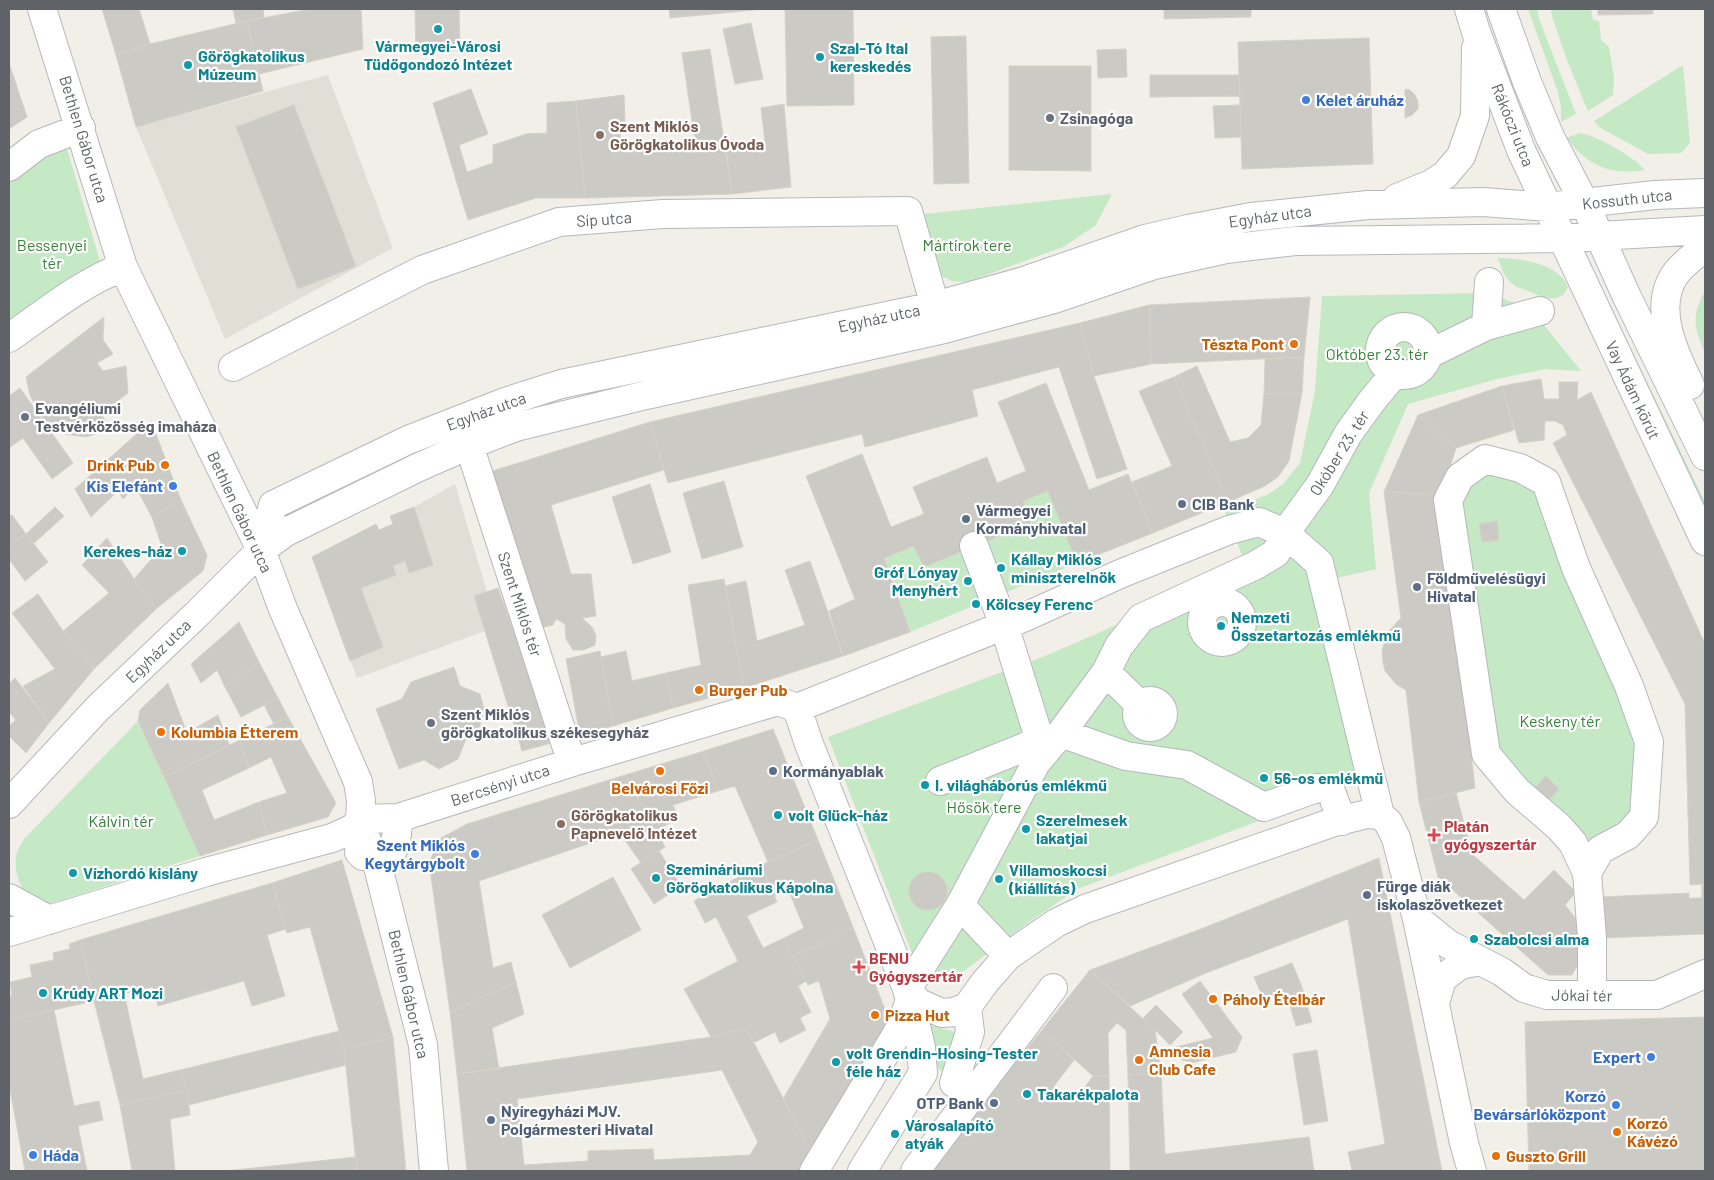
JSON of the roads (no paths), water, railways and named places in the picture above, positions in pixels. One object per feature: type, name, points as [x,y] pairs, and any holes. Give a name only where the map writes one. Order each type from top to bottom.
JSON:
[{"type":"street","name":"Bethlen Gábor utca","points":[[42,9],[123,268],[260,550],[283,609],[358,782],[362,801],[354,825]]},
{"type":"street","name":"Rákóczi utca","points":[[1501,9],[1527,82],[1550,137],[1586,204]]},
{"type":"street","points":[[1514,45],[1520,15],[1518,9]]},
{"type":"street","points":[[1368,205],[1393,199],[1431,184],[1445,175],[1461,156],[1475,116],[1473,20]]},
{"type":"street","name":"Rákóczi utca","points":[[1473,20],[1522,150],[1563,238]]},
{"type":"street","points":[[9,167],[39,144],[80,128]]},
{"type":"street","name":"Kossuth utca","points":[[1548,207],[1655,195],[1705,193]]},
{"type":"street","name":"Egyház utca","points":[[260,550],[274,505],[408,440],[505,402],[561,384],[935,306],[1024,281],[1145,239],[1252,217],[1368,205],[1483,202],[1548,207]]},
{"type":"street","points":[[1586,204],[1627,297],[1705,456]]},
{"type":"street","name":"Síp utca","points":[[233,367],[422,270],[559,222],[663,214],[908,211],[935,306]]},
{"type":"street","name":"Kossuth utca","points":[[1563,238],[1705,230]]},
{"type":"street","name":"Egyház utca","points":[[9,804],[97,709],[196,615],[260,550],[286,532],[419,467],[516,427],[637,398],[944,330],[1054,299],[1154,265],[1226,249],[1295,241],[1563,238]]},
{"type":"street","name":"Vay Ádám körút","points":[[1563,238],[1705,541]]},
{"type":"street","points":[[1705,246],[1677,272],[1670,284],[1665,299],[1668,329],[1680,364],[1705,418]]},
{"type":"street","points":[[9,338],[89,283],[123,268]]},
{"type":"street","points":[[1486,326],[1489,282]]},
{"type":"street","points":[[1429,354],[1486,326],[1540,311]]},
{"type":"street","points":[[1396,328],[1412,328],[1425,338],[1429,354],[1422,368],[1416,373],[1409,376],[1401,376],[1387,369],[1382,362],[1380,346],[1383,338],[1396,328]]},
{"type":"street","name":"Okóber 23. tér","points":[[814,1171],[898,1032],[908,995],[960,905],[1046,746],[1106,672],[1119,646],[1141,618],[1211,595],[1276,553],[1286,533],[1320,485],[1348,434],[1394,374]]},
{"type":"street","name":"Szent Miklós tér","points":[[469,445],[573,762]]},
{"type":"street","points":[[1587,873],[1600,850],[1628,835],[1644,817],[1649,742],[1629,686],[1576,568],[1546,482],[1520,468],[1485,459],[1460,477],[1448,500],[1486,754],[1517,791],[1559,827],[1573,843],[1587,873],[1592,938],[1592,995]]},
{"type":"street","points":[[862,1171],[923,1073],[921,1047],[908,995],[809,744],[797,708],[1004,625],[1118,567],[1259,522],[1286,533],[1319,563],[1380,816]]},
{"type":"street","points":[[974,546],[1046,746]]},
{"type":"street","points":[[1106,672],[1144,716],[1126,756]]},
{"type":"street","name":"Bercsényi utca","points":[[49,920],[206,872],[284,851],[354,825],[398,818],[573,762],[778,701],[797,708]]},
{"type":"street","points":[[940,781],[1046,746],[1188,765],[1264,807],[1317,788],[1326,789],[1332,794],[1342,821]]},
{"type":"street","points":[[908,995],[919,1004],[942,1014],[954,1012],[967,1007],[1008,956],[1056,923],[1085,910],[1322,826],[1367,814],[1380,816],[1388,822],[1396,838],[1417,919],[1464,1143],[1472,1171]]},
{"type":"street","points":[[354,825],[353,846],[363,856],[375,855],[393,850],[398,818]]},
{"type":"street","name":"Bethlen Gábor utca","points":[[375,855],[424,1045],[434,1171]]},
{"type":"street","points":[[9,898],[49,920]]},
{"type":"street","points":[[960,905],[1008,956]]},
{"type":"street","name":"Jókai tér","points":[[1417,919],[1448,944],[1502,972],[1524,988],[1546,995],[1657,995],[1705,974]]},
{"type":"street","points":[[9,932],[49,920]]},
{"type":"street","points":[[1435,1003],[1442,980],[1460,965],[1480,961]]},
{"type":"street","points":[[915,1171],[1054,988]]},
{"type":"street","points":[[954,1083],[970,1032],[967,1007]]},
{"type":"place","name":"Vármegyei-Városi Tüdőgondozó Intézet","points":[[438,29]]},
{"type":"place","name":"Szal-Tó Ital kereskedés","points":[[820,57]]},
{"type":"place","name":"Görögkatolikus Múzeum","points":[[188,65]]},
{"type":"place","name":"Kelet áruház","points":[[1306,100]]},
{"type":"place","name":"Zsinagóga","points":[[1050,118]]},
{"type":"place","name":"Szent Miklós Görögkatolikus Óvoda","points":[[600,135]]},
{"type":"place","name":"Tészta Pont","points":[[1294,344]]},
{"type":"place","name":"Evangéliumi Testvérközösség imaháza","points":[[25,417]]},
{"type":"place","name":"Drink Pub","points":[[165,465]]},
{"type":"place","name":"Kis Elefánt","points":[[173,486]]},
{"type":"place","name":"CIB Bank","points":[[1182,504]]},
{"type":"place","name":"Vármegyei Kormányhivatal","points":[[966,519]]},
{"type":"place","name":"Kerekes-ház","points":[[182,551]]},
{"type":"place","name":"Kállay Miklós miniszterelnök","points":[[1001,568]]},
{"type":"place","name":"Gróf Lónyay Menyhért","points":[[968,581]]},
{"type":"place","name":"Földművelésügyi Hivatal","points":[[1417,587]]},
{"type":"place","name":"Kölcsey Ferenc","points":[[976,604]]},
{"type":"place","name":"Nemzeti Összetartozás emlékmű","points":[[1221,626]]},
{"type":"place","name":"Burger Pub","points":[[699,690]]},
{"type":"place","name":"Szent Miklós görögkatolikus székesegyház","points":[[431,723]]},
{"type":"place","name":"Kolumbia Étterem","points":[[161,732]]},
{"type":"place","name":"Belvárosi Főzi","points":[[660,771]]},
{"type":"place","name":"Kormányablak","points":[[773,771]]},
{"type":"place","name":"56-os emlékmű","points":[[1264,778]]},
{"type":"place","name":"I. világháborús emlékmű","points":[[925,785]]},
{"type":"place","name":"volt Glück-ház","points":[[778,815]]},
{"type":"place","name":"Görögkatolikus Papnevelő Intézet","points":[[561,824]]},
{"type":"place","name":"Szerelmesek lakatjai","points":[[1026,829]]},
{"type":"place","name":"Platán gyógyszertár","points":[[1434,835]]},
{"type":"place","name":"Szent Miklós Kegytárgybolt","points":[[475,854]]},
{"type":"place","name":"Vízhordó kislány","points":[[73,873]]},
{"type":"place","name":"Szemináriumi Görögkatolikus Kápolna","points":[[656,878]]},
{"type":"place","name":"Villamoskocsi (kiállítás)","points":[[999,879]]},
{"type":"place","name":"Fürge diák iskolaszövetkezet","points":[[1367,895]]},
{"type":"place","name":"Szabolcsi alma","points":[[1474,939]]},
{"type":"place","name":"BENU Gyógyszertár","points":[[859,967]]},
{"type":"place","name":"Krúdy ART Mozi","points":[[43,993]]},
{"type":"place","name":"Páholy Ételbár","points":[[1213,999]]},
{"type":"place","name":"Pizza Hut","points":[[875,1015]]},
{"type":"place","name":"Expert","points":[[1651,1057]]},
{"type":"place","name":"Amnesia Club Cafe","points":[[1139,1060]]},
{"type":"place","name":"volt Grendin-Hosing-Tester féle ház","points":[[836,1062]]},
{"type":"place","name":"Takarékpalota","points":[[1027,1094]]},
{"type":"place","name":"OTP Bank","points":[[994,1103]]},
{"type":"place","name":"Korzó Bevársárlóközpont","points":[[1616,1105]]},
{"type":"place","name":"Nyíregyházi MJV. Polgármesteri Hivatal","points":[[491,1120]]},
{"type":"place","name":"Korzó Kávézó","points":[[1617,1132]]},
{"type":"place","name":"Városalapító atyák","points":[[895,1134]]},
{"type":"place","name":"Háda","points":[[33,1155]]},
{"type":"place","name":"Guszto Grill","points":[[1496,1156]]},
{"type":"park label","name":"Mártírok tere","points":[[967,245]]},
{"type":"park label","name":"Bessenyei tér","points":[[52,254]]},
{"type":"park label","name":"Október 23. tér","points":[[1377,354]]},
{"type":"park label","name":"Keskeny tér","points":[[1560,721]]},
{"type":"park label","name":"Hősök tere","points":[[984,807]]},
{"type":"park label","name":"Kálvin tér","points":[[121,821]]}]
